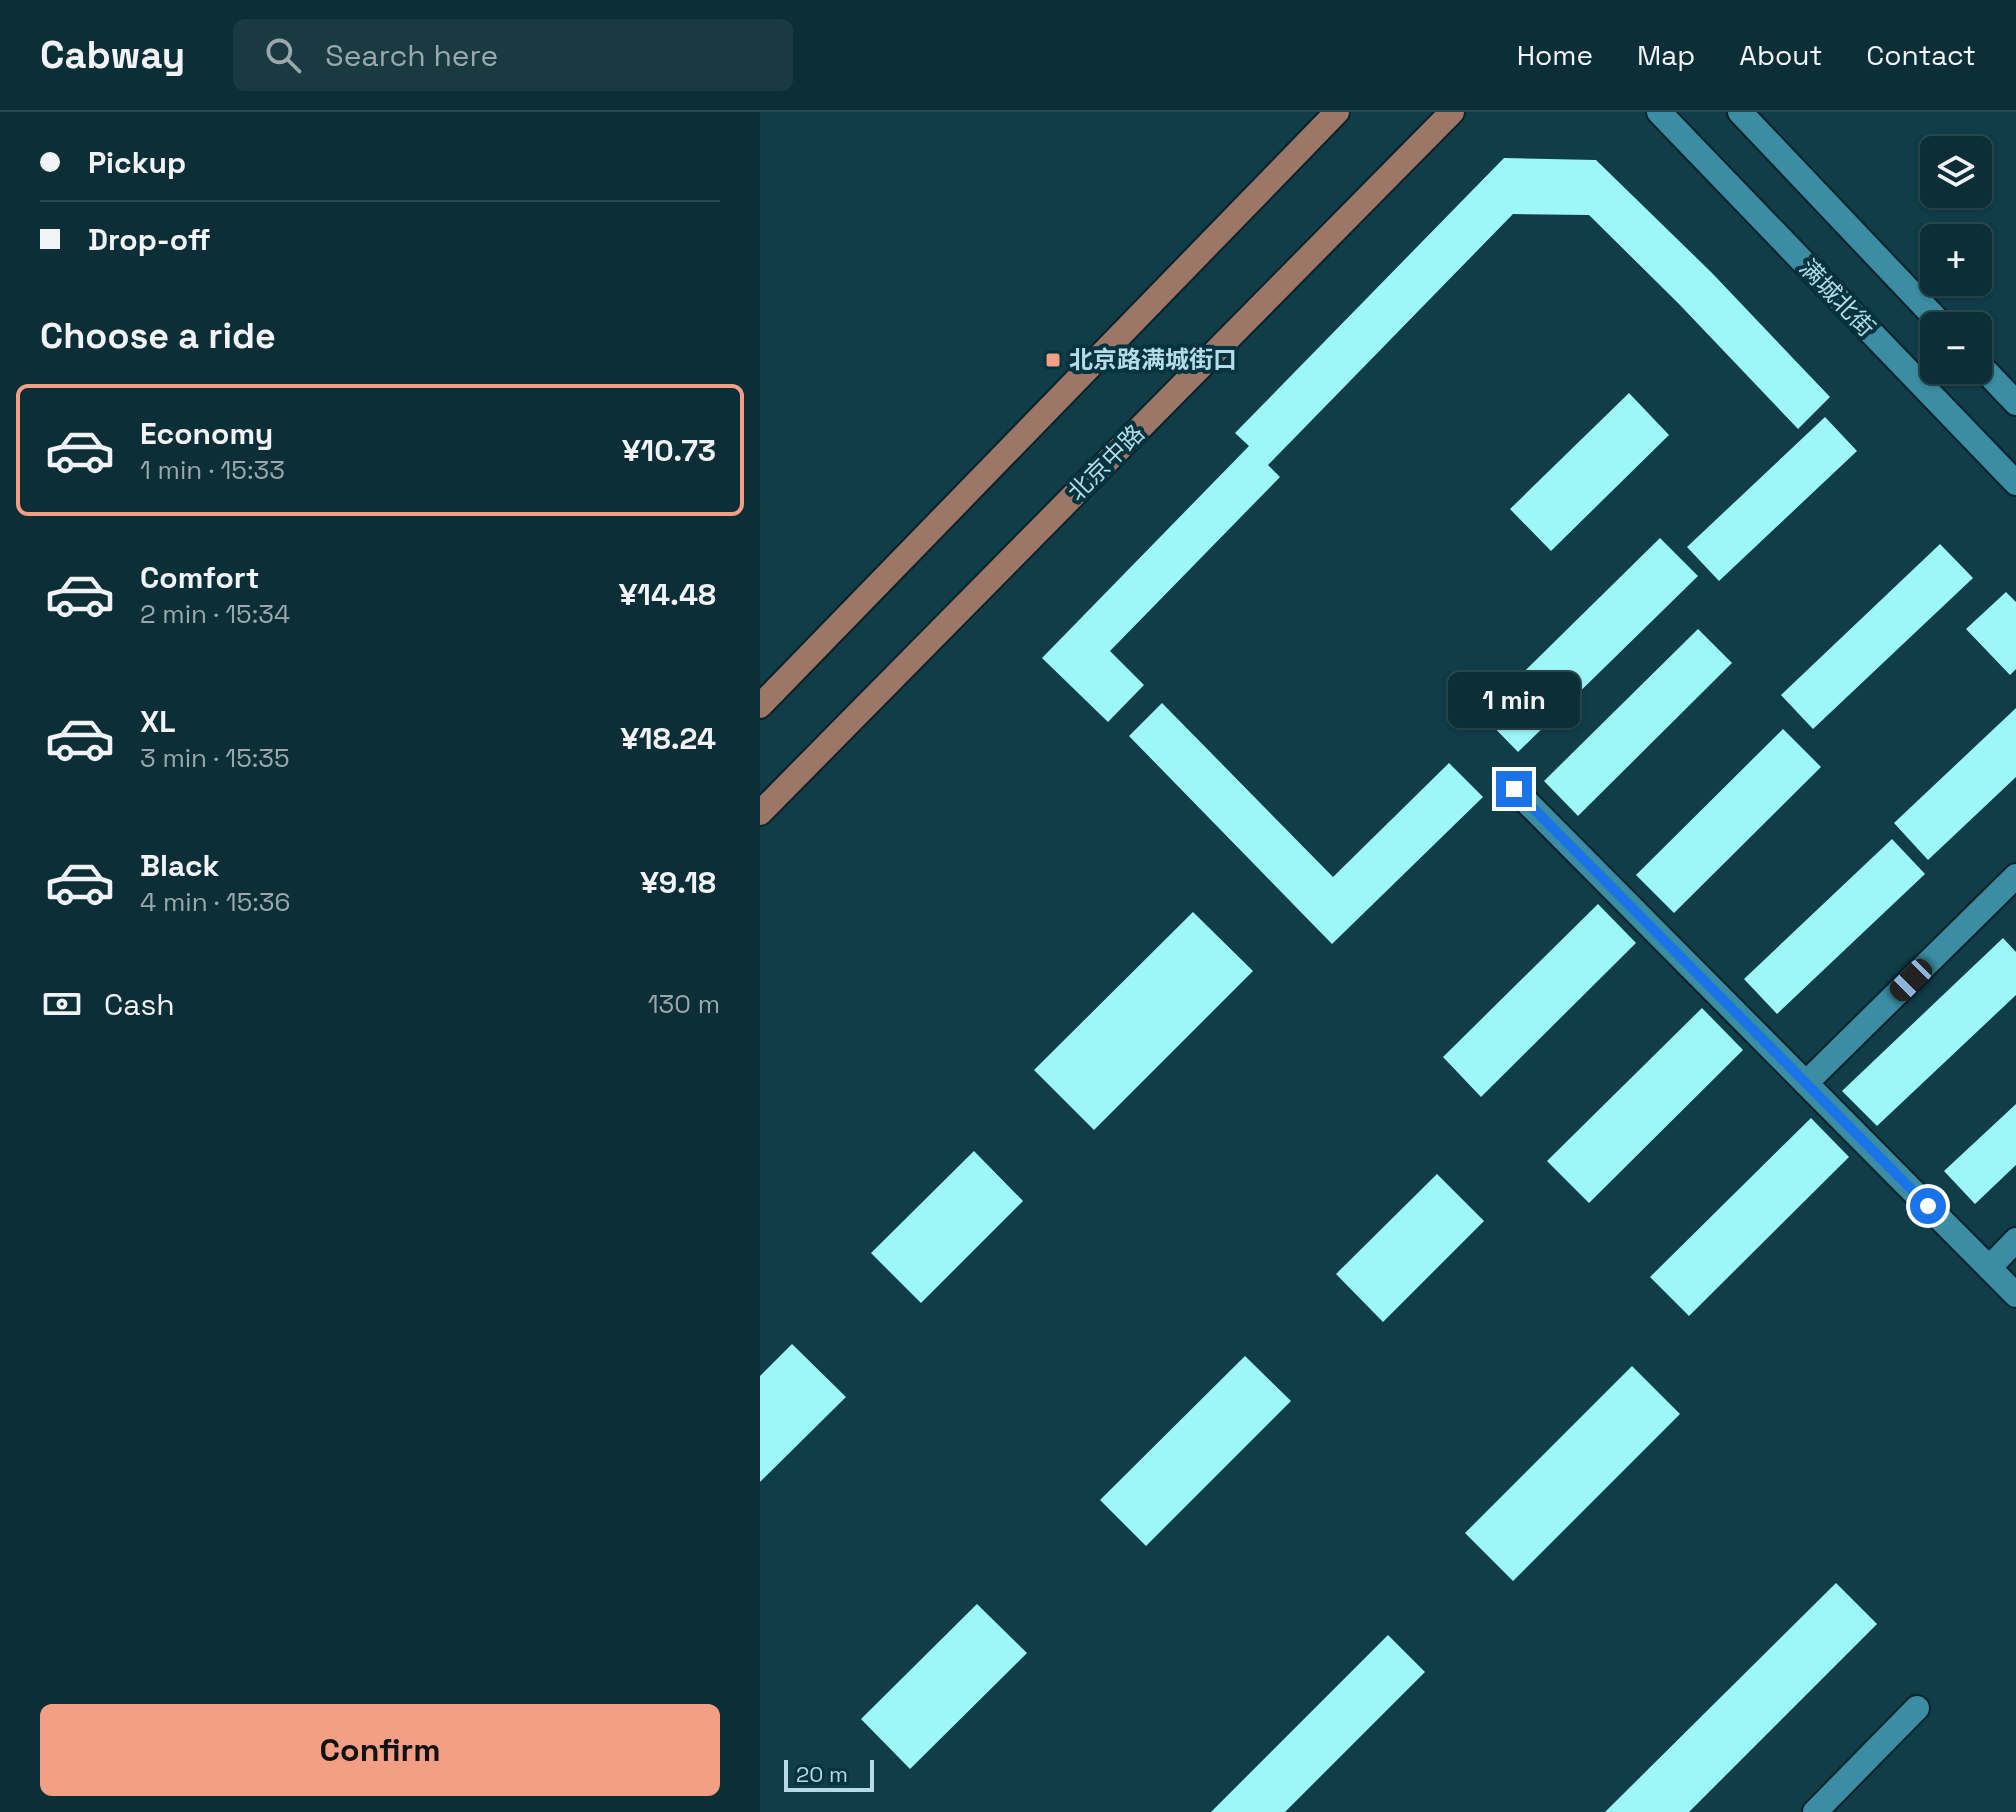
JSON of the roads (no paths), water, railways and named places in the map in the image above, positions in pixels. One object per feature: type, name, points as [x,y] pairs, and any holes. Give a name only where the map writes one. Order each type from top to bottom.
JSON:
[{"type":"main road","points":[[760,706],[1337,112]]},
{"type":"main road","name":"北京中路","points":[[760,813],[1452,112]]},
{"type":"street","name":"满城北街","points":[[1659,112],[2016,483]]},
{"type":"street","points":[[1740,112],[1930,312]]},
{"type":"street","points":[[1992,378],[2016,403]]},
{"type":"street","points":[[1514,789],[2016,1295]]},
{"type":"street","points":[[1806,1083],[2016,876]]},
{"type":"street","points":[[1989,1268],[2016,1240]]},
{"type":"street","points":[[1815,1812],[1917,1708]]},
{"type":"place","name":"北京路满城街口","points":[[1053,360]]}]
